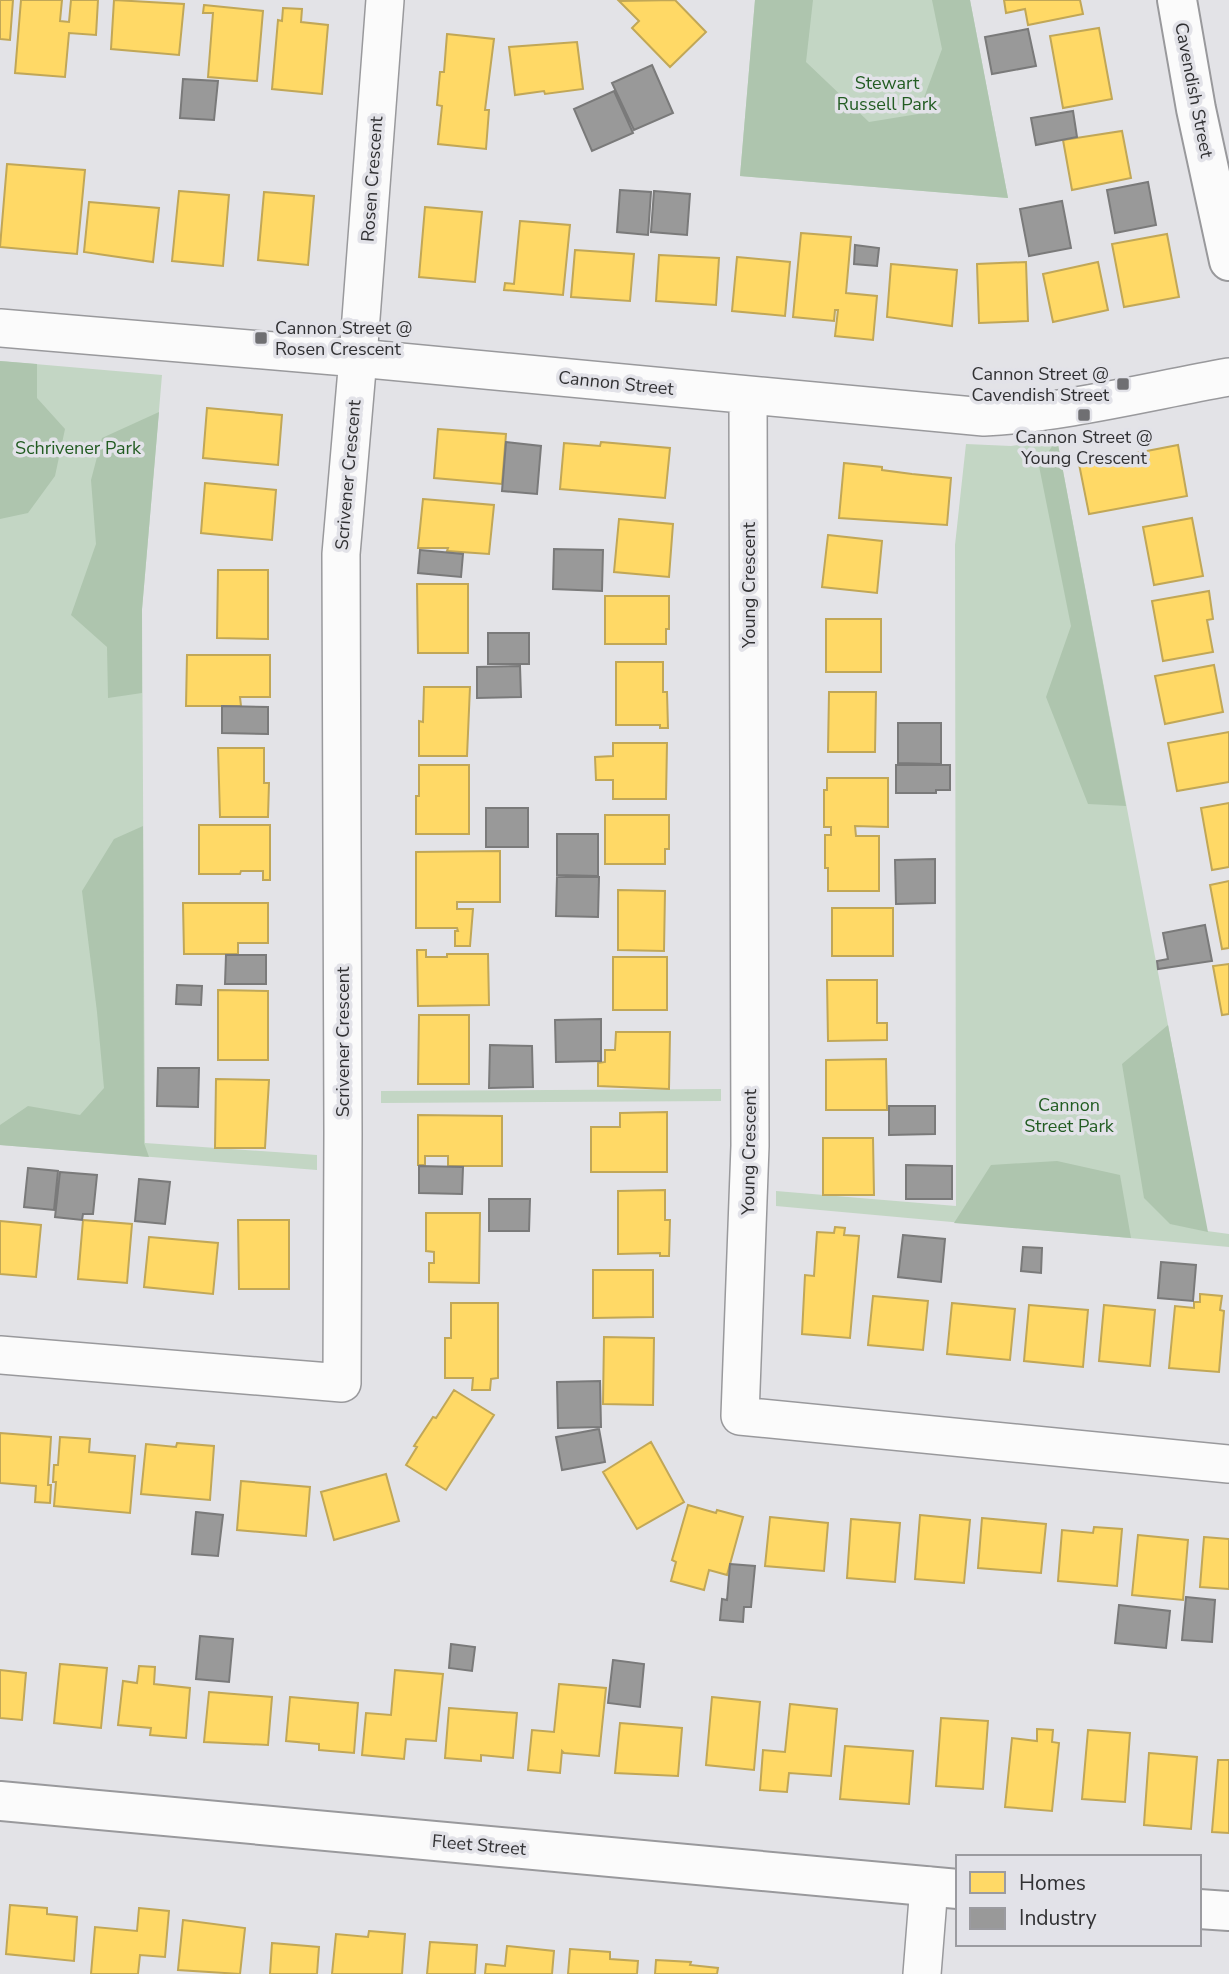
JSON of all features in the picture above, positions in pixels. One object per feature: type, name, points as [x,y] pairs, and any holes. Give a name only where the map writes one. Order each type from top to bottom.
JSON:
[{"type":"street","name":"Rosen Crescent","points":[[358,358],[385,0]]},
{"type":"street","name":"Cavendish Street","points":[[1177,0],[1196,109],[1229,261]]},
{"type":"street","name":"Cannon Street","points":[[0,328],[358,358],[984,417],[1048,410],[1229,377]]},
{"type":"street","name":"Scrivener Crescent","points":[[0,1355],[342,1383],[341,554],[358,358]]},
{"type":"street","name":"Young Crescent","points":[[748,396],[750,1146],[740,1416],[1229,1464]]},
{"type":"street","name":"Fleet Street","points":[[0,1801],[944,1888]]},
{"type":"street","points":[[922,1974],[944,1888]]},
{"type":"street","points":[[1201,1909],[1229,1911]]},
{"type":"green space","name":"Stewart Russell Park","points":[[755,0],[970,0],[1008,198],[740,176]]},
{"type":"green space","name":"Stewart Russell Park","points":[[755,0],[813,0],[806,62],[869,122],[918,114],[942,49],[932,0],[970,0],[1008,198],[740,176]]},
{"type":"green space","name":"Schrivener Park","points":[[0,361],[162,375],[142,610],[145,1143],[317,1155],[317,1170],[0,1145]]},
{"type":"green space","points":[[0,361],[37,364],[37,398],[65,429],[55,476],[28,513],[0,519]]},
{"type":"green space","points":[[159,412],[142,609],[142,693],[108,698],[107,647],[71,615],[96,544],[91,480],[102,438]]},
{"type":"green space","name":"Cannon Street Park","points":[[1057,439],[1207,1231],[1229,1234],[1229,1247],[776,1206],[776,1191],[956,1206],[955,545],[966,444],[1011,446]]},
{"type":"green space","points":[[1057,439],[1126,806],[1088,804],[1046,697],[1071,626],[1039,466]]},
{"type":"green space","points":[[143,826],[144,1143],[149,1157],[0,1145],[0,1125],[28,1106],[80,1115],[104,1088],[82,891],[114,839]]},
{"type":"green space","points":[[1168,1025],[1208,1232],[1170,1224],[1144,1198],[1122,1064]]},
{"type":"green space","points":[[721,1089],[721,1101],[381,1103],[381,1091]]},
{"type":"green space","points":[[1057,1161],[1120,1175],[1131,1238],[954,1223],[991,1165]]},
{"type":"building: Homes","points":[[0,0],[13,0],[10,40],[0,39]]},
{"type":"building: Homes","points":[[21,0],[62,0],[60,21],[69,22],[71,0],[98,0],[96,35],[69,33],[65,77],[15,73]]},
{"type":"building: Homes","points":[[114,0],[184,4],[179,55],[111,49]]},
{"type":"building: Homes","points":[[675,0],[706,32],[670,67],[632,28],[639,21],[619,1]]},
{"type":"building: Homes","points":[[1004,0],[1080,0],[1083,14],[1028,25],[1025,9],[1006,13]]},
{"type":"building: Homes","points":[[204,5],[263,11],[257,81],[208,77],[213,13],[203,13]]},
{"type":"building: Homes","points":[[283,8],[302,9],[301,22],[328,25],[322,94],[272,89],[278,20],[282,21]]},
{"type":"building: Homes","points":[[1099,28],[1112,99],[1063,108],[1050,36]]},
{"type":"building: Homes","points":[[447,34],[494,39],[485,110],[489,110],[486,149],[438,144],[442,106],[437,105],[440,72],[444,72]]},
{"type":"building: Homes","points":[[577,42],[583,89],[515,95],[509,47]]},
{"type":"building: Homes","points":[[1122,131],[1131,178],[1072,190],[1063,140]]},
{"type":"building: Homes","points":[[7,164],[85,170],[77,254],[0,247]]},
{"type":"building: Homes","points":[[179,191],[229,195],[223,266],[172,261]]},
{"type":"building: Homes","points":[[264,192],[314,196],[308,265],[258,260]]},
{"type":"building: Homes","points":[[89,202],[159,208],[153,262],[84,252]]},
{"type":"building: Homes","points":[[425,207],[482,212],[475,282],[419,277]]},
{"type":"building: Homes","points":[[520,221],[570,225],[563,295],[504,290],[505,283],[514,284]]},
{"type":"building: Homes","points":[[801,233],[851,237],[846,293],[877,296],[873,340],[835,336],[838,310],[835,310],[834,321],[793,317]]},
{"type":"building: Homes","points":[[1167,234],[1179,297],[1124,307],[1112,244]]},
{"type":"building: Homes","points":[[575,250],[634,254],[630,301],[571,297]]},
{"type":"building: Homes","points":[[659,255],[719,258],[716,305],[656,301]]},
{"type":"building: Homes","points":[[737,257],[790,262],[785,316],[732,311]]},
{"type":"building: Homes","points":[[1026,262],[1028,321],[979,323],[977,264]]},
{"type":"building: Homes","points":[[1098,262],[1108,310],[1053,322],[1043,274]]},
{"type":"building: Homes","points":[[891,264],[957,270],[952,326],[887,317]]},
{"type":"building: Homes","points":[[207,408],[282,415],[278,465],[203,458]]},
{"type":"building: Homes","points":[[438,429],[506,434],[502,484],[434,478]]},
{"type":"building: Homes","points":[[601,442],[670,448],[665,498],[560,489],[564,443],[600,446]]},
{"type":"building: Homes","points":[[1178,445],[1187,496],[1089,514],[1079,464]]},
{"type":"building: Homes","points":[[844,463],[951,478],[947,525],[839,518]]},
{"type":"building: Homes","points":[[205,483],[276,490],[272,540],[201,533]]},
{"type":"building: Homes","points":[[423,499],[494,505],[489,554],[447,551],[448,548],[418,548]]},
{"type":"building: Homes","points":[[1192,518],[1203,576],[1154,585],[1143,527]]},
{"type":"building: Homes","points":[[619,519],[673,524],[669,577],[614,572]]},
{"type":"building: Homes","points":[[828,535],[882,541],[877,593],[822,587]]},
{"type":"building: Homes","points":[[218,570],[268,570],[268,639],[217,638]]},
{"type":"building: Homes","points":[[417,584],[468,584],[468,653],[418,653]]},
{"type":"building: Homes","points":[[1209,591],[1213,619],[1207,620],[1213,652],[1163,661],[1152,601]]},
{"type":"building: Homes","points":[[605,596],[669,596],[666,644],[605,644]]},
{"type":"building: Homes","points":[[826,619],[881,619],[881,672],[826,672]]},
{"type":"building: Homes","points":[[187,655],[270,655],[270,697],[240,697],[241,706],[186,706]]},
{"type":"building: Homes","points":[[616,662],[663,662],[663,692],[667,692],[668,728],[660,728],[660,725],[616,725]]},
{"type":"building: Homes","points":[[1214,665],[1223,712],[1165,724],[1155,676]]},
{"type":"building: Homes","points":[[424,687],[470,687],[467,756],[419,756],[419,721],[423,722]]},
{"type":"building: Homes","points":[[829,692],[876,692],[875,752],[828,752]]},
{"type":"building: Homes","points":[[1229,732],[1229,782],[1177,791],[1168,743]]},
{"type":"building: Homes","points":[[613,743],[667,743],[666,799],[613,799],[613,780],[596,780],[595,757],[613,756]]},
{"type":"building: Homes","points":[[218,748],[264,748],[264,783],[269,783],[268,817],[220,817]]},
{"type":"building: Homes","points":[[419,765],[469,765],[469,834],[416,834]]},
{"type":"building: Homes","points":[[827,778],[888,778],[888,827],[855,826],[856,836],[879,836],[879,891],[828,891],[825,835],[831,835],[831,827],[824,827],[824,790],[827,790]]},
{"type":"building: Homes","points":[[1229,803],[1229,867],[1212,870],[1201,808]]},
{"type":"building: Homes","points":[[605,815],[669,815],[669,849],[665,849],[665,864],[605,864]]},
{"type":"building: Homes","points":[[199,825],[270,825],[270,880],[263,880],[263,871],[199,874]]},
{"type":"building: Homes","points":[[500,851],[500,902],[457,902],[457,909],[473,909],[470,946],[455,946],[457,928],[416,928],[416,852]]},
{"type":"building: Homes","points":[[1229,881],[1229,948],[1222,949],[1210,885]]},
{"type":"building: Homes","points":[[618,890],[665,891],[664,951],[618,950]]},
{"type":"building: Homes","points":[[183,903],[268,903],[268,943],[238,943],[238,954],[184,954]]},
{"type":"building: Homes","points":[[832,908],[893,908],[893,956],[832,956]]},
{"type":"building: Homes","points":[[417,950],[426,950],[426,957],[488,954],[489,1005],[418,1006]]},
{"type":"building: Homes","points":[[613,957],[667,957],[667,1010],[613,1010]]},
{"type":"building: Homes","points":[[1229,964],[1229,1014],[1222,1015],[1213,966]]},
{"type":"building: Homes","points":[[827,980],[877,980],[877,1023],[887,1023],[887,1040],[828,1041]]},
{"type":"building: Homes","points":[[218,990],[268,991],[268,1060],[218,1060]]},
{"type":"building: Homes","points":[[419,1015],[469,1015],[469,1084],[418,1084]]},
{"type":"building: Homes","points":[[616,1032],[670,1032],[669,1089],[598,1086],[598,1063],[605,1062],[605,1050],[615,1050]]},
{"type":"building: Homes","points":[[886,1059],[887,1110],[826,1110],[826,1060]]},
{"type":"building: Homes","points":[[216,1079],[269,1080],[265,1148],[215,1148]]},
{"type":"building: Homes","points":[[667,1112],[667,1172],[591,1172],[591,1127],[620,1127],[620,1113]]},
{"type":"building: Homes","points":[[418,1115],[502,1116],[502,1166],[448,1166],[448,1156],[425,1156],[425,1165],[418,1165]]},
{"type":"building: Homes","points":[[823,1138],[873,1138],[874,1195],[823,1195]]},
{"type":"building: Homes","points":[[665,1190],[665,1220],[670,1220],[669,1256],[660,1256],[660,1253],[618,1254],[618,1191]]},
{"type":"building: Homes","points":[[426,1213],[480,1213],[479,1283],[429,1282],[429,1263],[434,1263],[434,1252],[426,1251]]},
{"type":"building: Homes","points":[[83,1220],[132,1224],[127,1283],[78,1279]]},
{"type":"building: Homes","points":[[238,1220],[289,1220],[289,1289],[239,1289]]},
{"type":"building: Homes","points":[[0,1221],[41,1225],[36,1277],[0,1274]]},
{"type":"building: Homes","points":[[835,1227],[845,1228],[844,1235],[859,1236],[850,1338],[802,1334],[805,1275],[814,1276],[817,1232],[834,1233]]},
{"type":"building: Homes","points":[[149,1237],[218,1243],[213,1294],[144,1287]]},
{"type":"building: Homes","points":[[593,1270],[653,1270],[653,1317],[593,1318]]},
{"type":"building: Homes","points":[[1200,1294],[1222,1296],[1220,1310],[1224,1311],[1219,1372],[1169,1368],[1175,1306],[1194,1308],[1194,1302],[1200,1302]]},
{"type":"building: Homes","points":[[873,1296],[928,1301],[923,1350],[868,1345]]},
{"type":"building: Homes","points":[[451,1303],[498,1303],[498,1378],[491,1379],[490,1390],[472,1390],[473,1378],[445,1378],[445,1338],[451,1338]]},
{"type":"building: Homes","points":[[952,1303],[1015,1309],[1010,1360],[947,1354]]},
{"type":"building: Homes","points":[[1029,1305],[1088,1310],[1083,1367],[1024,1361]]},
{"type":"building: Homes","points":[[1104,1305],[1155,1310],[1150,1366],[1099,1361]]},
{"type":"building: Homes","points":[[604,1337],[654,1338],[653,1405],[603,1404]]},
{"type":"building: Homes","points":[[454,1390],[494,1415],[446,1490],[406,1465],[417,1447],[414,1446]]},
{"type":"building: Homes","points":[[0,1433],[51,1437],[48,1485],[51,1485],[50,1503],[35,1502],[36,1486],[0,1483]]},
{"type":"building: Homes","points":[[60,1437],[90,1439],[89,1452],[135,1456],[130,1513],[54,1506],[54,1465],[58,1465]]},
{"type":"building: Homes","points":[[651,1442],[684,1502],[637,1529],[603,1472]]},
{"type":"building: Homes","points":[[177,1443],[214,1446],[210,1500],[141,1494],[146,1444],[176,1447]]},
{"type":"building: Homes","points":[[386,1474],[399,1521],[334,1540],[321,1492]]},
{"type":"building: Homes","points":[[241,1481],[310,1487],[306,1536],[237,1530]]},
{"type":"building: Homes","points":[[688,1505],[743,1517],[727,1575],[709,1570],[704,1590],[671,1581],[676,1562],[672,1560]]},
{"type":"building: Homes","points":[[920,1515],[970,1520],[964,1583],[915,1579]]},
{"type":"building: Homes","points":[[770,1517],[828,1523],[824,1571],[765,1566]]},
{"type":"building: Homes","points":[[982,1518],[1046,1524],[1041,1573],[978,1568]]},
{"type":"building: Homes","points":[[851,1519],[900,1523],[895,1582],[847,1578]]},
{"type":"building: Homes","points":[[1094,1527],[1122,1529],[1117,1586],[1058,1581],[1062,1530],[1093,1533]]},
{"type":"building: Homes","points":[[1138,1535],[1188,1540],[1183,1600],[1132,1595]]},
{"type":"building: Homes","points":[[1204,1537],[1229,1539],[1229,1589],[1200,1587]]},
{"type":"building: Homes","points":[[60,1664],[107,1668],[101,1728],[54,1723]]},
{"type":"building: Homes","points":[[139,1666],[155,1667],[154,1684],[190,1688],[186,1738],[150,1735],[151,1728],[118,1725],[123,1681],[137,1683]]},
{"type":"building: Homes","points":[[0,1670],[26,1673],[22,1720],[0,1718]]},
{"type":"building: Homes","points":[[395,1670],[443,1674],[436,1741],[406,1739],[404,1759],[362,1755],[366,1713],[391,1715]]},
{"type":"building: Homes","points":[[559,1684],[606,1688],[599,1756],[562,1751],[560,1773],[528,1770],[532,1730],[554,1732]]},
{"type":"building: Homes","points":[[209,1692],[272,1697],[268,1745],[204,1742]]},
{"type":"building: Homes","points":[[290,1697],[358,1703],[354,1753],[319,1750],[319,1744],[286,1741]]},
{"type":"building: Homes","points":[[712,1697],[760,1702],[754,1770],[706,1765]]},
{"type":"building: Homes","points":[[790,1704],[837,1709],[831,1776],[789,1773],[787,1792],[760,1790],[763,1750],[785,1752]]},
{"type":"building: Homes","points":[[449,1708],[517,1713],[513,1758],[481,1755],[481,1761],[445,1758]]},
{"type":"building: Homes","points":[[941,1718],[988,1721],[983,1789],[936,1786]]},
{"type":"building: Homes","points":[[620,1723],[682,1728],[678,1776],[615,1773]]},
{"type":"building: Homes","points":[[1037,1729],[1053,1730],[1052,1742],[1059,1743],[1052,1811],[1005,1807],[1012,1738],[1037,1741]]},
{"type":"building: Homes","points":[[1088,1730],[1130,1733],[1125,1802],[1082,1799]]},
{"type":"building: Homes","points":[[845,1746],[913,1751],[909,1804],[840,1799]]},
{"type":"building: Homes","points":[[1149,1753],[1197,1757],[1191,1829],[1144,1825]]},
{"type":"building: Homes","points":[[1218,1760],[1229,1760],[1229,1833],[1212,1832]]},
{"type":"building: Homes","points":[[10,1905],[47,1908],[47,1914],[77,1917],[74,1961],[6,1954]]},
{"type":"building: Homes","points":[[139,1908],[169,1911],[165,1957],[140,1955],[138,1974],[91,1974],[95,1927],[137,1931]]},
{"type":"building: Homes","points":[[183,1920],[245,1928],[240,1974],[178,1970]]},
{"type":"building: Homes","points":[[369,1931],[405,1934],[402,1974],[332,1974],[336,1934],[368,1937]]},
{"type":"building: Homes","points":[[430,1942],[477,1945],[475,1974],[427,1974]]},
{"type":"building: Homes","points":[[272,1943],[319,1947],[317,1974],[270,1974]]},
{"type":"building: Homes","points":[[507,1946],[554,1951],[552,1974],[485,1974],[486,1964],[505,1966]]},
{"type":"building: Homes","points":[[570,1949],[610,1952],[610,1959],[638,1961],[637,1974],[568,1974]]},
{"type":"building: Homes","points":[[656,1960],[691,1962],[690,1965],[718,1968],[717,1974],[655,1974]]},
{"type":"building: Industry","points":[[1028,29],[1036,66],[992,74],[985,37]]},
{"type":"building: Industry","points":[[652,65],[673,113],[634,130],[612,83]]},
{"type":"building: Industry","points":[[183,79],[218,81],[214,120],[180,118]]},
{"type":"building: Industry","points":[[614,91],[633,133],[592,151],[574,109]]},
{"type":"building: Industry","points":[[1073,111],[1077,137],[1036,145],[1031,118]]},
{"type":"building: Industry","points":[[1148,182],[1156,225],[1115,233],[1107,190]]},
{"type":"building: Industry","points":[[620,190],[651,192],[648,235],[617,232]]},
{"type":"building: Industry","points":[[654,191],[690,194],[687,235],[651,232]]},
{"type":"building: Industry","points":[[1062,201],[1071,248],[1029,256],[1020,209]]},
{"type":"building: Industry","points":[[855,245],[879,248],[877,266],[854,264]]},
{"type":"building: Industry","points":[[506,442],[541,446],[537,494],[502,491]]},
{"type":"building: Industry","points":[[554,549],[603,550],[602,591],[553,589]]},
{"type":"building: Industry","points":[[420,550],[463,554],[461,577],[418,573]]},
{"type":"building: Industry","points":[[488,633],[529,633],[529,664],[488,664]]},
{"type":"building: Industry","points":[[520,666],[521,697],[477,698],[477,667]]},
{"type":"building: Industry","points":[[222,706],[268,707],[268,734],[222,733]]},
{"type":"building: Industry","points":[[898,723],[941,723],[941,764],[898,763]]},
{"type":"building: Industry","points":[[896,765],[950,765],[950,790],[936,790],[936,793],[896,793]]},
{"type":"building: Industry","points":[[486,808],[528,808],[528,847],[486,847]]},
{"type":"building: Industry","points":[[557,834],[598,834],[598,876],[557,875]]},
{"type":"building: Industry","points":[[935,859],[935,903],[896,904],[895,860]]},
{"type":"building: Industry","points":[[557,877],[599,877],[598,917],[556,916]]},
{"type":"building: Industry","points":[[1205,925],[1212,961],[1158,969],[1157,961],[1168,959],[1163,933]]},
{"type":"building: Industry","points":[[226,955],[266,955],[266,984],[225,984]]},
{"type":"building: Industry","points":[[177,985],[202,986],[201,1005],[176,1004]]},
{"type":"building: Industry","points":[[601,1019],[601,1061],[556,1062],[555,1020]]},
{"type":"building: Industry","points":[[490,1045],[532,1046],[533,1087],[489,1088]]},
{"type":"building: Industry","points":[[158,1068],[199,1068],[198,1107],[157,1106]]},
{"type":"building: Industry","points":[[889,1106],[935,1106],[935,1134],[889,1135]]},
{"type":"building: Industry","points":[[906,1165],[952,1166],[952,1199],[906,1199]]},
{"type":"building: Industry","points":[[419,1166],[463,1167],[462,1194],[419,1193]]},
{"type":"building: Industry","points":[[28,1168],[58,1171],[54,1210],[24,1207]]},
{"type":"building: Industry","points":[[60,1172],[97,1175],[93,1214],[83,1214],[82,1220],[55,1217]]},
{"type":"building: Industry","points":[[139,1179],[170,1182],[165,1224],[135,1221]]},
{"type":"building: Industry","points":[[489,1199],[530,1199],[529,1231],[489,1231]]},
{"type":"building: Industry","points":[[903,1235],[945,1239],[941,1282],[898,1277]]},
{"type":"building: Industry","points":[[1023,1247],[1042,1248],[1041,1273],[1021,1271]]},
{"type":"building: Industry","points":[[1161,1262],[1196,1265],[1193,1301],[1158,1298]]},
{"type":"building: Industry","points":[[600,1381],[601,1427],[558,1428],[557,1382]]},
{"type":"building: Industry","points":[[599,1429],[605,1462],[562,1470],[556,1437]]},
{"type":"building: Industry","points":[[196,1512],[223,1515],[218,1556],[192,1554]]},
{"type":"building: Industry","points":[[730,1564],[755,1566],[751,1607],[744,1607],[743,1622],[720,1620],[722,1599],[727,1600]]},
{"type":"building: Industry","points":[[1186,1597],[1215,1600],[1212,1642],[1182,1640]]},
{"type":"building: Industry","points":[[1119,1605],[1170,1611],[1166,1648],[1115,1643]]},
{"type":"building: Industry","points":[[200,1636],[233,1639],[229,1682],[196,1679]]},
{"type":"building: Industry","points":[[451,1644],[475,1647],[472,1671],[449,1668]]},
{"type":"building: Industry","points":[[613,1660],[644,1664],[640,1707],[608,1703]]},
{"type":"place","name":"Cannon Street @ Rosen Crescent","points":[[261,338]]},
{"type":"place","name":"Cannon Street @ Cavendish Street","points":[[1123,384]]},
{"type":"place","name":"Cannon Street @ Young Crescent","points":[[1084,415]]}]
